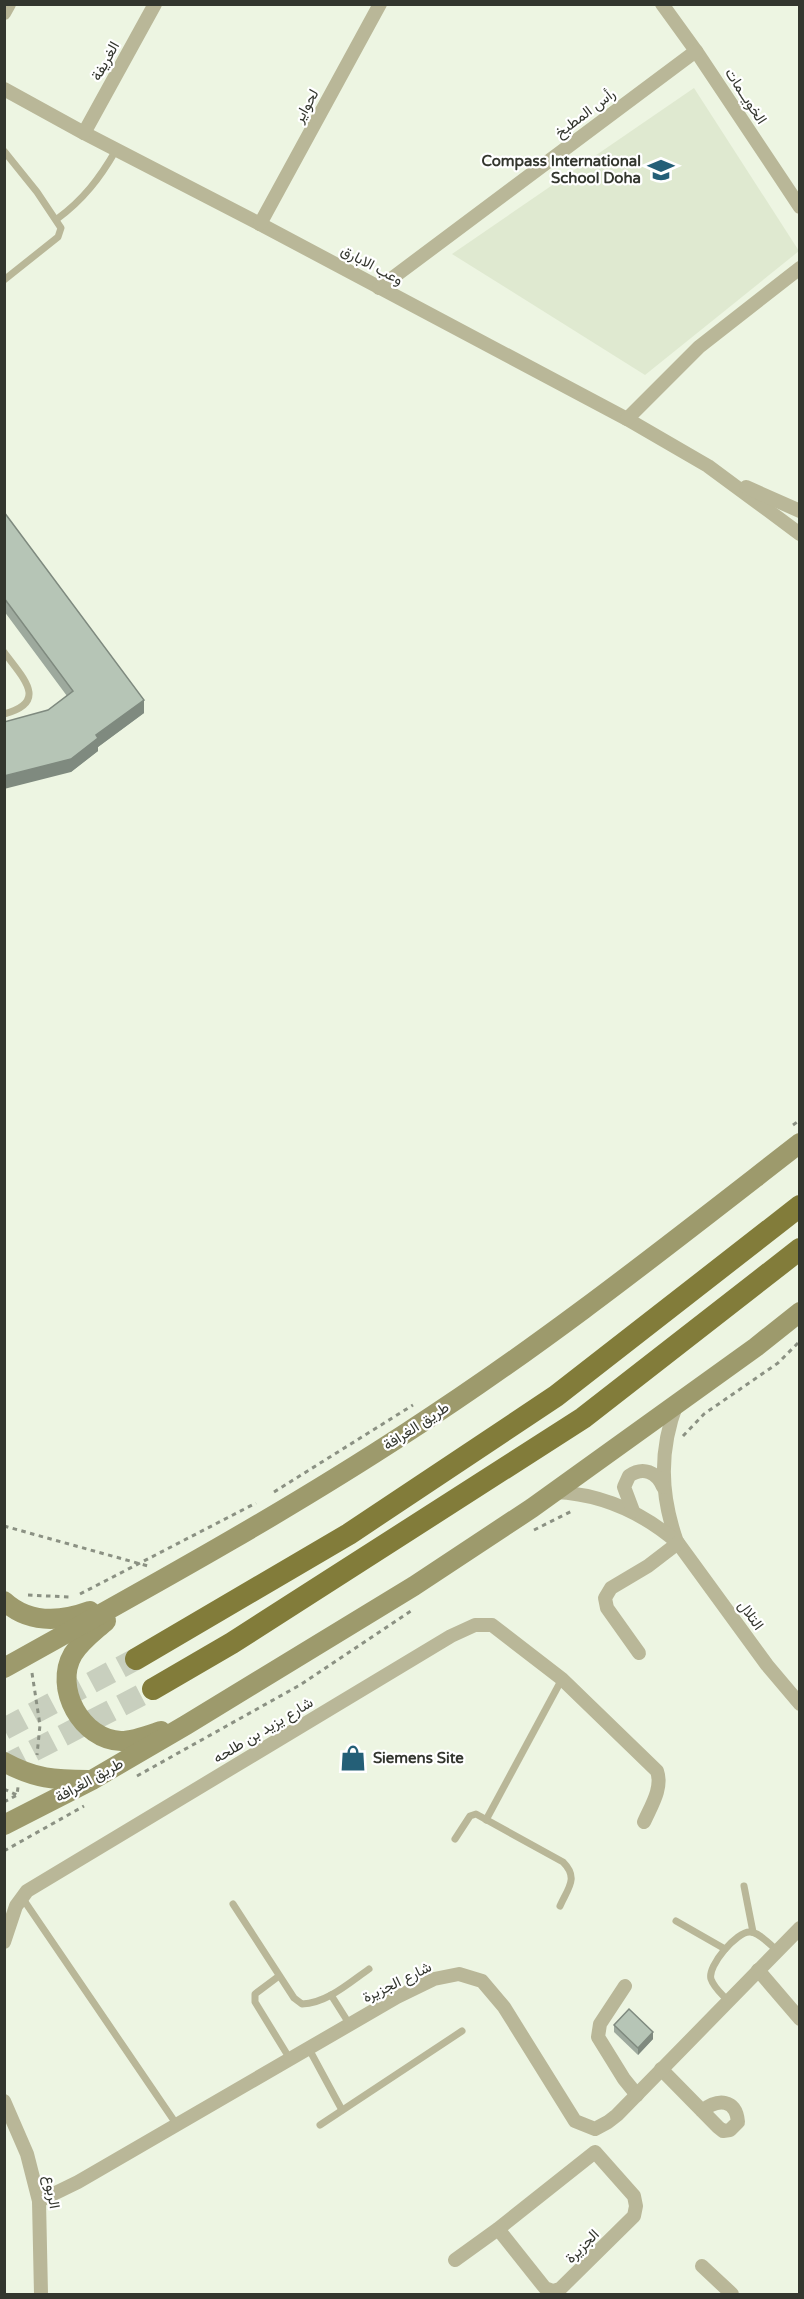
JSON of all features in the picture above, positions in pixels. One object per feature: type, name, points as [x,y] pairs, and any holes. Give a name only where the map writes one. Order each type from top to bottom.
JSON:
[{"type":"highway","points":[[136,1659],[349,1534],[556,1396],[800,1206]]},
{"type":"highway","points":[[153,1689],[232,1643],[583,1418],[800,1249]]},
{"type":"main road","name":"طريق الغرافة","points":[[4,1668],[140,1593],[406,1433],[570,1321],[795,1135]]},
{"type":"main road","name":"طريق الغرافة","points":[[4,1826],[92,1780],[186,1725],[414,1586],[555,1492],[756,1347],[800,1312]]},
{"type":"main road","points":[[140,1593],[86,1639],[72,1655],[67,1675],[71,1704],[88,1728],[104,1737],[121,1741],[186,1725]]},
{"type":"main road","points":[[8,1604],[39,1620],[52,1620],[74,1617],[140,1593]]},
{"type":"main road","points":[[4,1762],[39,1778],[92,1780]]},
{"type":"street","points":[[4,14],[9,4]]},
{"type":"street","name":"الغريفة","points":[[84,134],[155,4]]},
{"type":"street","name":"لحواير","points":[[260,224],[380,4]]},
{"type":"street","name":"الخويــمات","points":[[662,4],[800,207]]},
{"type":"street","name":"رأس المطبخ","points":[[379,288],[696,51]]},
{"type":"street","name":"وعب الابارق","points":[[4,89],[84,134],[260,224],[627,419],[720,475],[800,534]]},
{"type":"street","points":[[627,419],[699,347],[800,268]]},
{"type":"street","name":"وعب الابارق","points":[[720,475],[800,511]]},
{"type":"street","points":[[677,1402],[666,1435],[663,1487],[666,1506],[678,1544]]},
{"type":"street","points":[[633,1511],[624,1487],[629,1476],[634,1472],[647,1471],[657,1478],[663,1487]]},
{"type":"street","points":[[555,1492],[595,1497],[633,1511],[649,1520],[678,1544]]},
{"type":"street","points":[[639,1653],[607,1608],[604,1598],[611,1588],[648,1566],[678,1544]]},
{"type":"street","name":"التلال","points":[[678,1544],[766,1665],[800,1704]]},
{"type":"street","name":"شارع يزيد بن طلحه","points":[[21,1896],[47,1878],[465,1629],[481,1624],[492,1625],[562,1679],[657,1771],[658,1790],[644,1822]]},
{"type":"street","points":[[4,1942],[11,1917],[21,1896]]},
{"type":"street","points":[[455,2260],[498,2229],[595,2151],[595,2129],[609,2122],[637,2095],[800,1928]]},
{"type":"street","points":[[758,1970],[800,2019]]},
{"type":"street","name":"شارع الجزيرة","points":[[39,2201],[78,2182],[397,1997],[434,1979],[459,1974],[475,1978],[489,1987],[576,2121],[595,2129]]},
{"type":"street","points":[[625,1986],[600,2024],[598,2037],[624,2079],[637,2095]]},
{"type":"street","points":[[662,2069],[702,2111]]},
{"type":"street","name":"الربوع","points":[[4,2101],[27,2154],[39,2201],[42,2295]]},
{"type":"street","name":"الجزيرة","points":[[498,2229],[545,2288],[553,2291],[560,2289],[627,2223],[633,2216],[636,2206],[634,2196],[595,2151]]},
{"type":"street","points":[[702,2266],[732,2295]]},
{"type":"lane","points":[[57,219],[88,192],[116,150]]},
{"type":"lane","points":[[4,151],[57,219],[61,228],[58,237],[4,280]]},
{"type":"lane","points":[[4,652],[27,683],[30,692],[29,700],[24,707],[4,714]]},
{"type":"lane","points":[[486,1820],[562,1679]]},
{"type":"lane","points":[[455,1839],[470,1815],[476,1814],[564,1862],[572,1870],[573,1877],[561,1906]]},
{"type":"lane","points":[[744,1886],[753,1932],[777,1950]]},
{"type":"lane","points":[[21,1896],[177,2125]]},
{"type":"lane","points":[[233,1904],[294,1998],[302,2004],[311,2004],[331,1995],[369,1969]]},
{"type":"lane","points":[[676,1921],[725,1949]]},
{"type":"lane","points":[[728,2001],[716,1988],[711,1978],[711,1968],[725,1949],[742,1934],[753,1932]]},
{"type":"lane","points":[[279,1976],[255,1994],[255,2002],[290,2059]]},
{"type":"lane","points":[[331,1995],[350,2025]]},
{"type":"lane","points":[[320,2125],[462,2031]]},
{"type":"lane","points":[[309,2049],[342,2110]]},
{"type":"path","points":[[795,1135],[800,1120]]},
{"type":"path","points":[[664,1452],[677,1447],[683,1436],[704,1414],[778,1364],[800,1341]]},
{"type":"path","points":[[270,1494],[416,1403]]},
{"type":"path","points":[[8,1604],[28,1594],[58,1598],[74,1597],[260,1501]]},
{"type":"path","points":[[4,1526],[173,1573]]},
{"type":"path","points":[[31,1670],[40,1725],[37,1755]]},
{"type":"path","points":[[4,1789],[16,1795]]},
{"type":"shaded area","name":"Compass International School Doha","points":[[694,88],[799,251],[645,375],[452,254]]},
{"type":"building","points":[[4,512],[144,700],[96,735],[98,738],[71,759],[4,776],[4,722],[48,710],[73,691],[4,598]]},
{"type":"building","points":[[629,2009],[653,2032],[638,2048],[614,2025]]},
{"type":"tunnel","points":[[4,1729],[136,1659]]},
{"type":"tunnel","points":[[4,1766],[153,1689]]},
{"type":"place","name":"Compass International School Doha","points":[[661,170]]},
{"type":"place","name":"Siemens Site","points":[[353,1758]]}]
